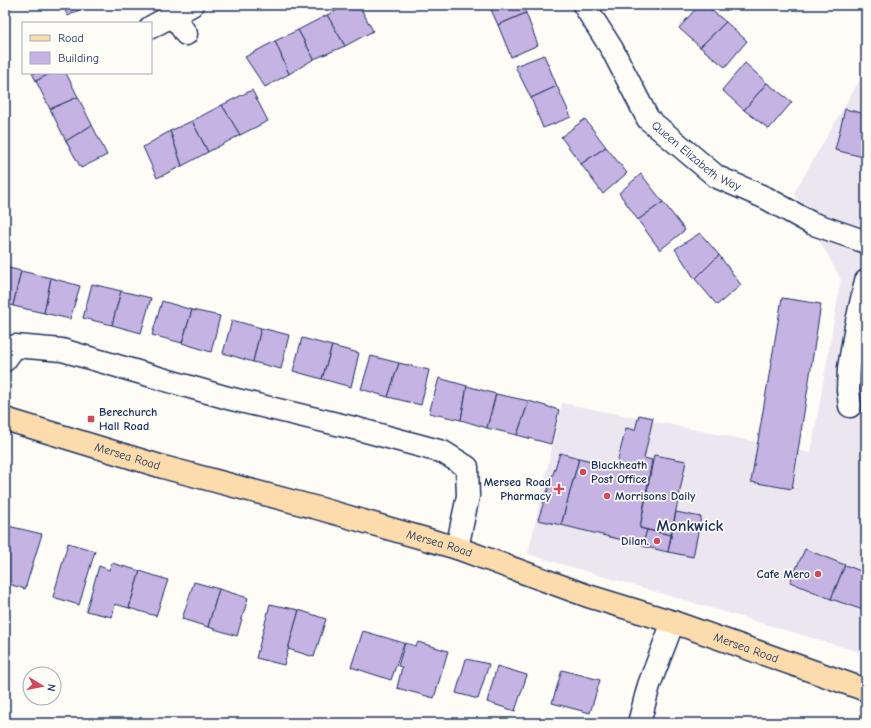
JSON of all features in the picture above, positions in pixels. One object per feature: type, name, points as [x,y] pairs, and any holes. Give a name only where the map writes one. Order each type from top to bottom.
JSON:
[{"type":"main road","name":"Mersea Road","points":[[5,419],[163,468],[321,509],[457,548],[588,596],[673,622],[866,690]]},
{"type":"street","points":[[152,26],[192,5]]},
{"type":"street","name":"Queen Elizabeth Way","points":[[584,5],[612,49],[648,120],[717,177],[766,198],[811,223],[866,242]]},
{"type":"street","points":[[173,15],[186,34]]},
{"type":"street","points":[[850,406],[848,368],[866,281]]},
{"type":"street","points":[[5,360],[15,346],[62,350],[228,398],[358,429],[443,452],[467,467],[468,496],[457,548]]},
{"type":"street","points":[[639,723],[649,685],[673,622]]},
{"type":"shaded area","points":[[866,69],[866,654],[528,554],[562,403],[811,453],[841,280],[794,193]]},
{"type":"building","points":[[62,5],[88,5],[68,16]]},
{"type":"building","points":[[348,5],[359,5],[373,31],[345,46],[327,15]]},
{"type":"building","points":[[489,5],[522,5],[526,13],[498,25]]},
{"type":"building","points":[[699,5],[705,5],[726,22],[700,47],[679,28]]},
{"type":"building","points":[[526,13],[538,45],[511,57],[498,25]]},
{"type":"building","points":[[327,15],[345,46],[314,59],[298,30]]},
{"type":"building","points":[[726,22],[747,41],[725,67],[700,47]]},
{"type":"building","points":[[298,30],[314,59],[289,74],[275,41]]},
{"type":"building","points":[[275,41],[289,74],[265,87],[245,57]]},
{"type":"building","points":[[544,55],[557,86],[531,98],[515,66]]},
{"type":"building","points":[[745,63],[767,83],[744,110],[722,90]]},
{"type":"building","points":[[32,74],[49,74],[36,81]]},
{"type":"building","points":[[49,74],[66,74],[78,97],[50,109],[36,81]]},
{"type":"building","points":[[767,83],[792,102],[769,129],[744,110]]},
{"type":"building","points":[[557,86],[571,117],[543,128],[531,98]]},
{"type":"building","points":[[252,90],[268,121],[240,135],[222,105]]},
{"type":"building","points":[[78,97],[92,125],[66,141],[50,109]]},
{"type":"building","points":[[222,105],[240,135],[208,152],[192,121]]},
{"type":"building","points":[[845,109],[866,114],[866,165],[862,164],[863,157],[835,150]]},
{"type":"building","points":[[585,119],[606,147],[581,164],[561,137]]},
{"type":"building","points":[[192,121],[208,152],[182,166],[170,131]]},
{"type":"building","points":[[92,125],[107,155],[81,168],[66,141]]},
{"type":"building","points":[[170,131],[182,166],[157,178],[143,147]]},
{"type":"building","points":[[606,147],[627,173],[603,194],[581,164]]},
{"type":"building","points":[[641,174],[663,202],[638,220],[619,193]]},
{"type":"building","points":[[663,202],[685,230],[660,250],[638,220]]},
{"type":"building","points":[[700,233],[719,255],[695,279],[675,249]]},
{"type":"building","points":[[719,255],[741,285],[717,305],[695,279]]},
{"type":"building","points":[[5,267],[21,271],[13,306],[5,303]]},
{"type":"building","points":[[21,271],[51,278],[44,313],[13,306]]},
{"type":"building","points":[[51,278],[80,286],[70,319],[44,313]]},
{"type":"building","points":[[92,284],[121,291],[112,325],[83,318]]},
{"type":"building","points":[[121,291],[151,298],[141,333],[112,325]]},
{"type":"building","points":[[782,298],[821,304],[792,489],[751,482]]},
{"type":"building","points":[[162,301],[192,310],[182,343],[152,335]]},
{"type":"building","points":[[192,310],[220,316],[211,352],[182,343]]},
{"type":"building","points":[[232,320],[261,328],[253,362],[223,353]]},
{"type":"building","points":[[261,328],[289,335],[281,369],[253,362]]},
{"type":"building","points":[[302,338],[332,346],[322,379],[293,371]]},
{"type":"building","points":[[332,346],[359,353],[351,387],[322,379]]},
{"type":"building","points":[[371,356],[399,363],[388,397],[361,389]]},
{"type":"building","points":[[399,363],[429,370],[421,405],[388,397]]},
{"type":"building","points":[[439,378],[467,386],[461,420],[429,413]]},
{"type":"building","points":[[467,386],[496,394],[487,428],[461,420]]},
{"type":"building","points":[[496,394],[529,401],[517,435],[487,428]]},
{"type":"building","points":[[529,401],[559,410],[551,444],[517,435]]},
{"type":"building","name":"Morrisons Daily","points":[[639,415],[653,418],[644,458],[652,460],[640,528],[647,530],[643,545],[561,525],[579,458],[616,467],[626,428],[635,430]]},
{"type":"building","name":"Mersea Road Pharmacy","points":[[560,453],[579,458],[561,525],[538,520]]},
{"type":"building","points":[[654,455],[686,461],[671,535],[640,528]]},
{"type":"building","points":[[676,512],[701,517],[693,557],[668,552]]},
{"type":"building","points":[[8,526],[42,534],[25,589],[5,583],[5,537]]},
{"type":"building","name":"Dilan.","points":[[647,530],[671,535],[668,552],[642,546]]},
{"type":"building","points":[[68,543],[95,551],[79,605],[53,597]]},
{"type":"building","name":"Cafe Mero","points":[[805,549],[845,565],[831,599],[790,582]]},
{"type":"building","points":[[112,563],[140,571],[129,608],[115,604],[112,617],[86,611],[99,566],[109,570]]},
{"type":"building","points":[[845,565],[866,573],[866,611],[831,599]]},
{"type":"building","points":[[140,571],[168,580],[156,616],[129,608]]},
{"type":"building","points":[[194,582],[219,589],[208,627],[182,619]]},
{"type":"building","points":[[219,589],[248,598],[237,636],[208,627]]},
{"type":"building","points":[[270,604],[299,610],[284,665],[256,658]]},
{"type":"building","points":[[299,610],[326,619],[314,657],[288,649]]},
{"type":"building","points":[[363,631],[404,643],[391,680],[351,667]]},
{"type":"building","points":[[418,642],[448,651],[434,698],[397,688],[402,667],[398,666],[405,643],[416,646]]},
{"type":"building","points":[[466,659],[489,664],[478,699],[456,693]]},
{"type":"building","points":[[497,666],[527,675],[515,711],[487,702]]},
{"type":"building","points":[[562,670],[600,680],[590,713],[552,703]]},
{"type":"place","name":"Berechurch Hall Road","points":[[91,419]]},
{"type":"place","name":"Blackheath Post Office","points":[[583,472]]},
{"type":"place","name":"Mersea Road Pharmacy","points":[[559,489]]},
{"type":"place","name":"Morrisons Daily","points":[[607,496]]},
{"type":"place","name":"Dilan.","points":[[657,541]]},
{"type":"place","name":"Cafe Mero","points":[[818,574]]},
{"type":"district","name":"Monkwick","points":[[690,525]]}]
